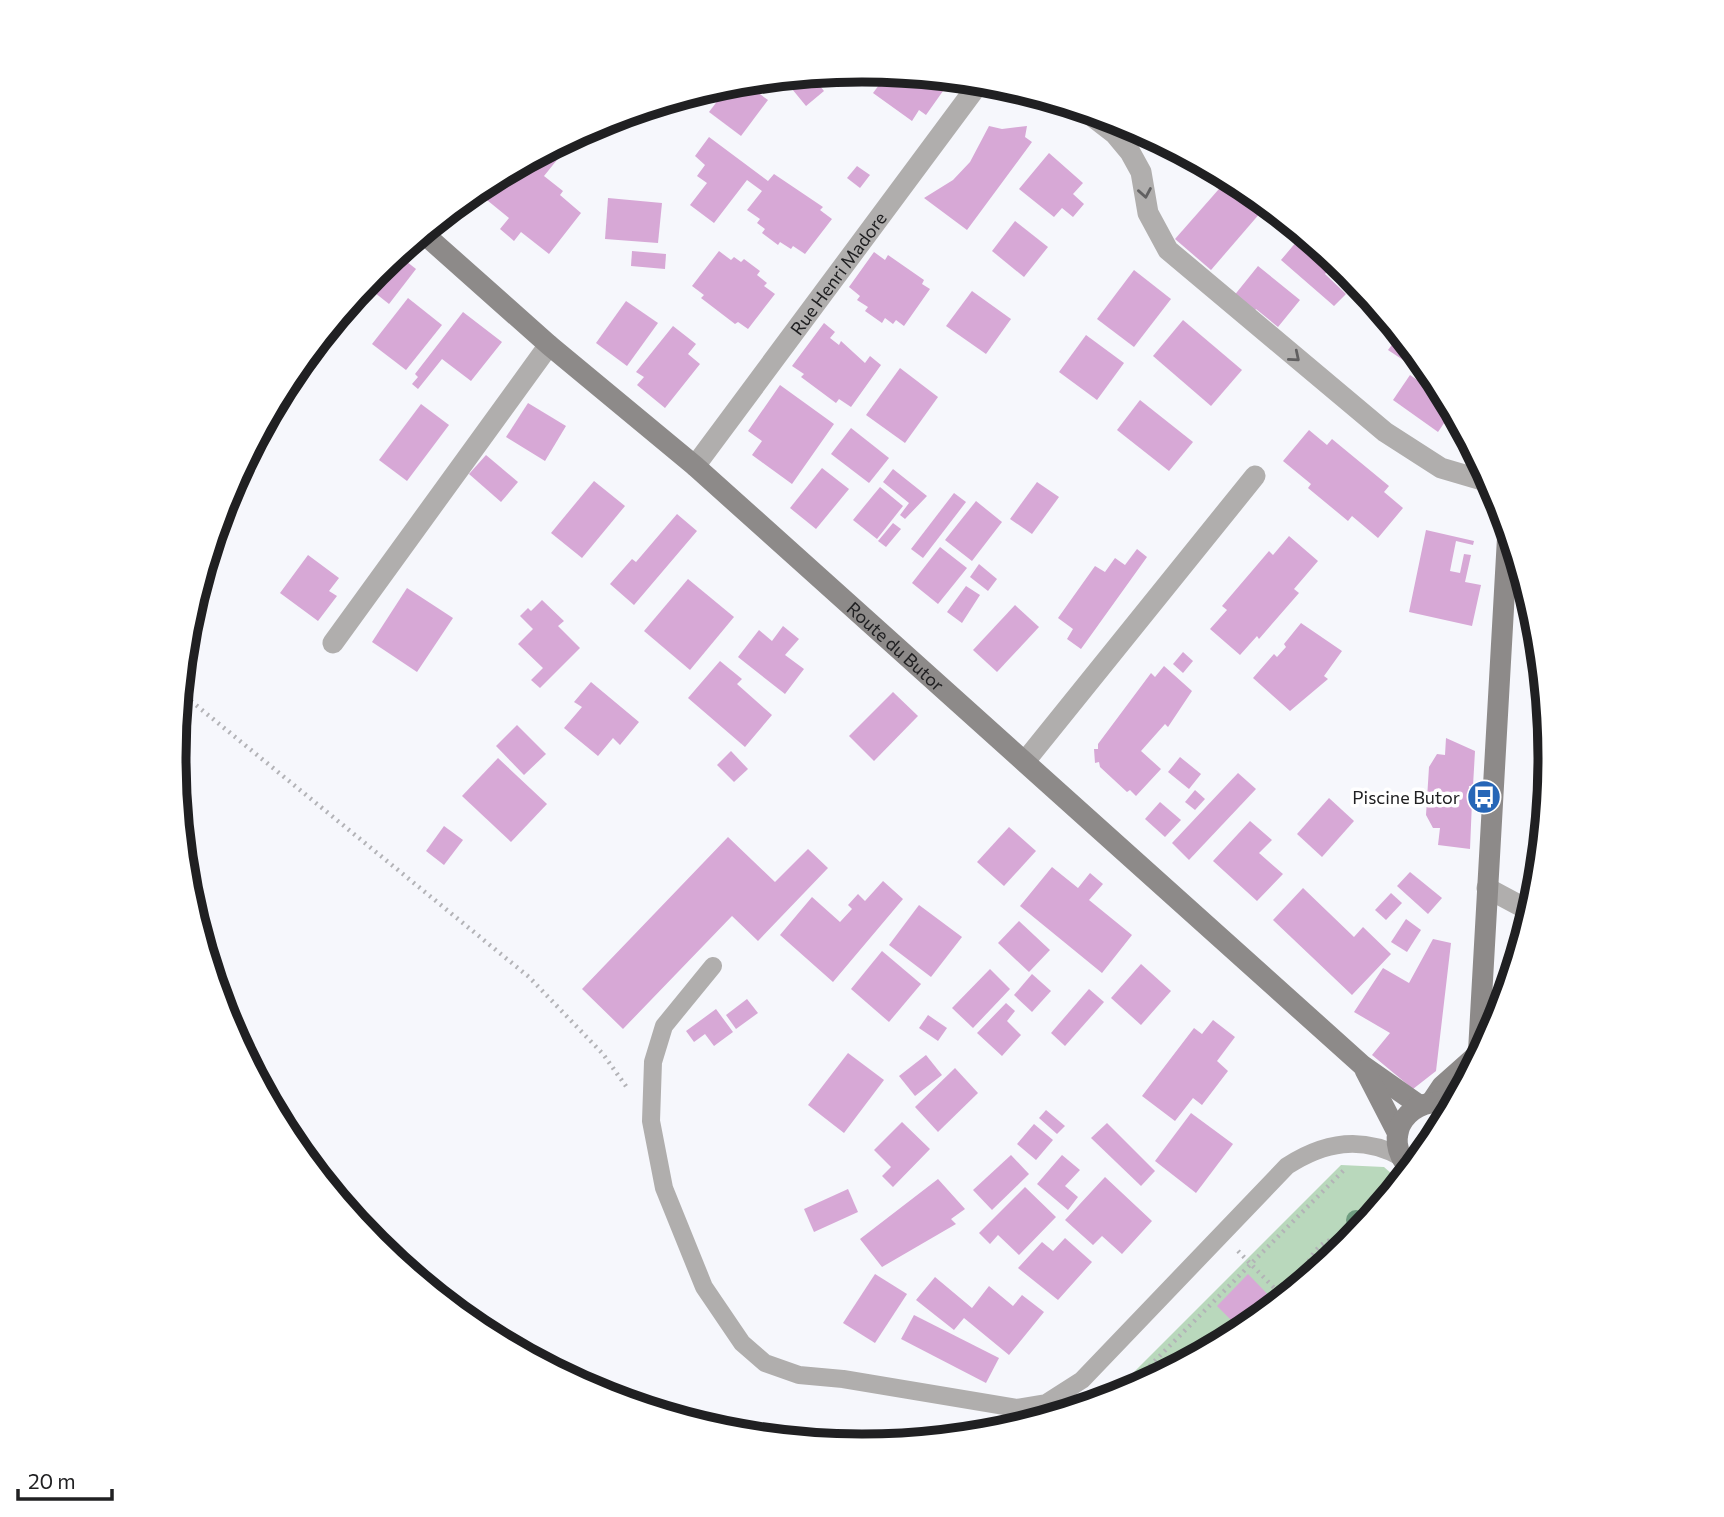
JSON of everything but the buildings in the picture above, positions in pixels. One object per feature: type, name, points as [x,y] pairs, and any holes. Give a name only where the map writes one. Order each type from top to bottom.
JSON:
[{"type":"street","name":"Rue Henri Madore","points":[[695,466],[973,92]]},
{"type":"street","points":[[1122,134],[1141,172],[1148,214],[1168,250],[1385,432],[1441,468],[1478,480]]},
{"type":"street","name":"Route du Butor","points":[[430,239],[549,345],[695,466],[1026,760],[1362,1065],[1426,1103]]},
{"type":"street","points":[[334,643],[549,345]]},
{"type":"street","points":[[1026,760],[1255,476]]},
{"type":"street","points":[[1479,1034],[1507,556]]},
{"type":"street","points":[[1488,888],[1521,906]]},
{"type":"street","name":"Route du Butor","points":[[1362,1065],[1398,1133]]},
{"type":"street","points":[[1405,1161],[1398,1133],[1409,1112],[1426,1103],[1463,1069]]},
{"type":"street","points":[[1426,1103],[1444,1104]]},
{"type":"lane","points":[[713,965],[664,1026],[653,1062],[651,1121],[664,1188],[704,1287],[742,1343],[765,1363],[799,1375],[844,1379],[1017,1408],[1046,1403],[1082,1380],[1287,1166],[1311,1150],[1338,1143],[1385,1148],[1405,1162]]},
{"type":"path","points":[[189,699],[529,977],[603,1054],[651,1121]]},
{"type":"path","points":[[1143,1373],[1368,1145]]},
{"type":"path","points":[[1222,1235],[1278,1292]]},
{"type":"path","points":[[1304,1270],[1316,1248],[1329,1241],[1335,1241]]},
{"type":"green space","points":[[1341,1165],[1384,1167],[1394,1176],[1340,1237],[1274,1295],[1200,1344],[1125,1381]]},
{"type":"place","name":"Piscine Butor","points":[[1484,797]]}]
